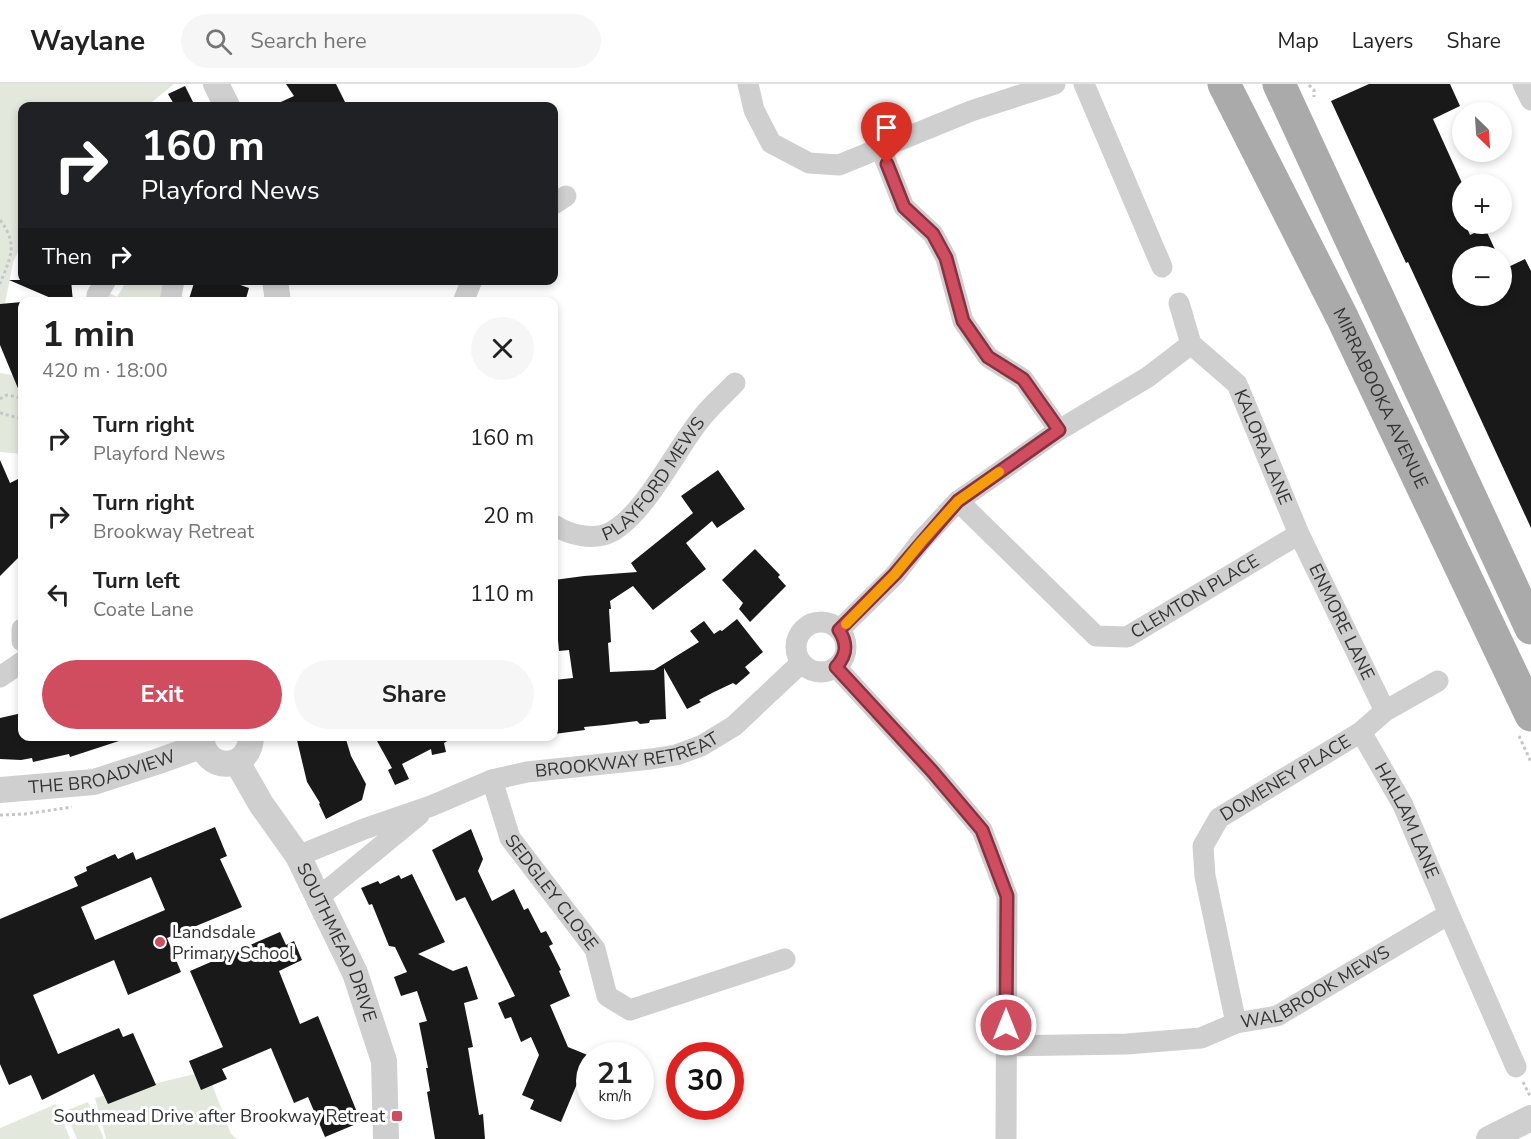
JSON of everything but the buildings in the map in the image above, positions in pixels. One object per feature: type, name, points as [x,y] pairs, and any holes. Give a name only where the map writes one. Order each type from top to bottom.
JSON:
[{"type":"main road","name":"MIRRABOOKA AVENUE","points":[[1224,84],[1347,327],[1531,715]]},
{"type":"main road","points":[[1279,84],[1519,582],[1531,628]]},
{"type":"main road","points":[[1300,129],[1298,93],[1303,84]]},
{"type":"street","points":[[216,84],[225,102]]},
{"type":"street","points":[[748,84],[753,110],[771,143],[809,163],[838,165],[971,111],[1055,84]]},
{"type":"street","points":[[1084,84],[1162,267]]},
{"type":"street","points":[[1523,84],[1531,100]]},
{"type":"street","points":[[881,149],[904,207],[933,234],[946,258],[963,321],[988,357],[1023,379],[1059,430]]},
{"type":"street","points":[[839,630],[895,574],[958,501],[1059,430],[1148,377],[1191,344],[1179,303]]},
{"type":"street","name":"KALORA LANE","points":[[1191,344],[1237,384],[1299,534]]},
{"type":"street","name":"PLAYFORD MEWS","points":[[558,528],[586,537],[610,533],[633,515],[700,419],[735,383]]},
{"type":"street","name":"CLEMTON PLACE","points":[[958,501],[1096,636],[1126,637],[1299,534]]},
{"type":"street","name":"ENMORE LANE","points":[[1299,534],[1385,711]]},
{"type":"street","points":[[822,622],[832,624],[839,630],[846,645],[845,654],[836,667],[827,672],[817,672],[801,663],[796,654],[795,645],[798,635],[804,628],[813,623],[822,622]]},
{"type":"street","name":"BROOKWAY RETREAT","points":[[298,856],[364,829],[431,806],[492,780],[527,772],[660,758],[701,746],[734,726],[801,663]]},
{"type":"street","points":[[0,677],[18,665]]},
{"type":"street","points":[[836,667],[932,771],[982,830],[1007,896],[1006,1139]]},
{"type":"street","name":"DOMENEY PLACE","points":[[1236,1023],[1205,876],[1203,846],[1219,818],[1361,732],[1385,711],[1438,681]]},
{"type":"street","name":"HALLAM LANE","points":[[1361,732],[1403,805],[1449,914]]},
{"type":"street","points":[[201,741],[209,758],[222,764],[237,762],[242,758],[249,748],[250,741]]},
{"type":"street","name":"THE BROADVIEW","points":[[0,790],[94,782],[156,762],[201,741]]},
{"type":"street","name":"SOUTHMEAD DRIVE","points":[[237,762],[261,804],[298,856],[356,974],[384,1061],[387,1139]]},
{"type":"street","name":"SEDGLEY CLOSE","points":[[492,780],[510,838],[595,949],[607,996],[630,1010],[784,959]]},
{"type":"street","name":"BROOKWAY RETREAT","points":[[319,897],[431,806]]},
{"type":"street","points":[[1449,914],[1516,1067]]},
{"type":"street","name":"WALBROOK MEWS","points":[[1006,1046],[1127,1044],[1201,1038],[1236,1023],[1277,1016],[1449,914]]},
{"type":"street","points":[[1489,1139],[1531,1119]]},
{"type":"path","points":[[0,220],[8,231],[13,250],[0,284]]},
{"type":"path","points":[[0,399],[7,395],[18,397]]},
{"type":"path","points":[[0,412],[18,418]]},
{"type":"path","points":[[0,815],[24,814],[81,805]]},
{"type":"shaded area","points":[[0,84],[174,84],[152,102],[18,102],[18,252],[13,262],[0,330]]},
{"type":"shaded area","points":[[124,285],[162,285],[161,297],[117,297]]},
{"type":"shaded area","points":[[106,291],[117,297],[103,297]]},
{"type":"shaded area","points":[[0,373],[18,376],[18,454],[0,452]]},
{"type":"shaded area","points":[[207,1071],[231,1134],[237,1139],[106,1139],[95,1098]]},
{"type":"shaded area","points":[[88,1102],[104,1139],[77,1139],[65,1111]]},
{"type":"shaded area","points":[[56,1104],[70,1139],[0,1139],[0,1128]]},
{"type":"slow traffic","points":[[846,624],[895,574],[958,501],[999,472]]},
{"type":"place","name":"Landsdale Primary School","points":[[160,942]]},
{"type":"place","name":"Southmead Drive after Brookway Retreat","points":[[397,1116]]},
{"type":"route","points":[[887,164],[904,207],[933,234],[946,258],[963,321],[988,357],[1023,379],[1059,430],[958,501],[895,574],[839,630],[846,645],[842,661],[836,667],[932,771],[982,830],[1007,896],[1006,1025]]}]
